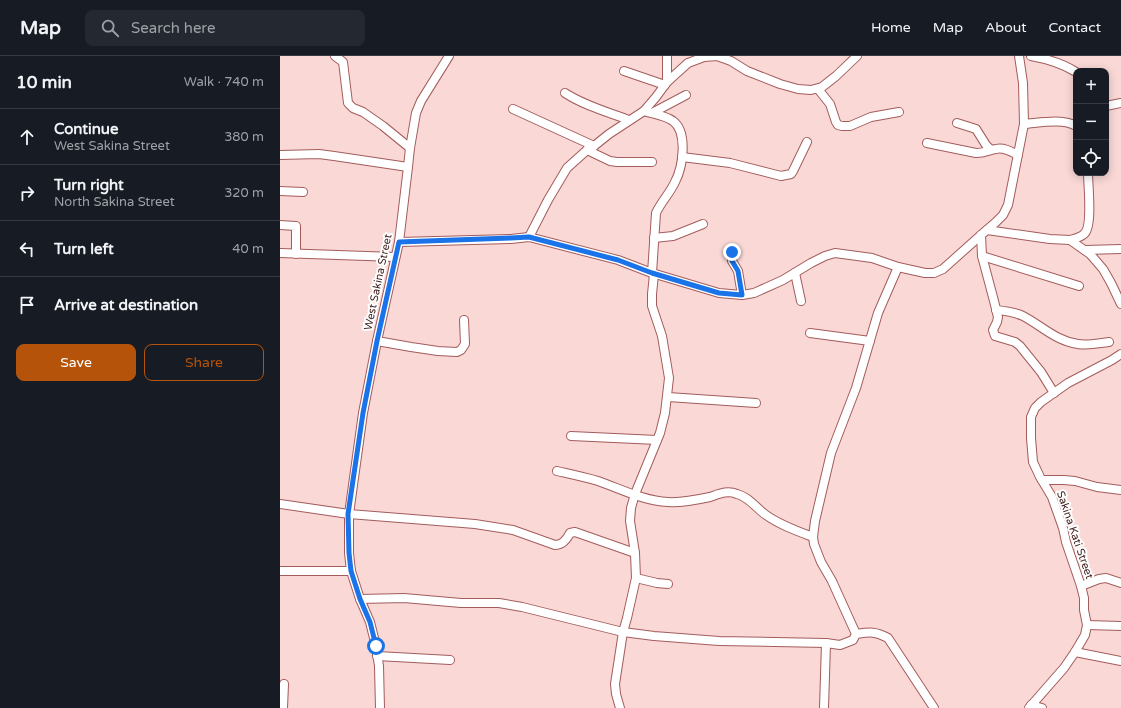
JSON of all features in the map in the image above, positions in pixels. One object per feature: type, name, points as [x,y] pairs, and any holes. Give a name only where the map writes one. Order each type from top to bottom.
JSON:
[{"type":"street","points":[[335,56],[343,62],[348,103],[353,108],[363,112],[383,126],[410,148]]},
{"type":"street","name":"West Sakina Street","points":[[380,708],[380,680],[370,622],[360,599],[351,571],[348,514],[363,413],[399,242],[410,148],[416,113],[421,101],[449,56]]},
{"type":"street","points":[[666,83],[667,56]]},
{"type":"street","points":[[648,112],[666,83],[688,63],[704,57],[717,56],[731,61],[747,71],[780,84],[798,89],[811,90],[818,89],[836,76],[856,56]]},
{"type":"street","points":[[399,242],[529,237],[618,260],[653,274],[719,293],[742,295],[754,292],[783,280],[811,263],[835,253],[872,258],[898,267],[934,274],[943,269],[1003,215],[1008,204],[1024,124],[1023,83],[1019,56]]},
{"type":"street","points":[[1031,56],[1052,60],[1073,70]]},
{"type":"street","points":[[624,71],[666,83]]},
{"type":"street","points":[[818,89],[830,104],[836,122],[842,126],[850,126],[871,117],[899,112]]},
{"type":"street","points":[[565,93],[593,107],[629,120]]},
{"type":"street","points":[[529,237],[548,200],[567,168],[629,120],[686,95]]},
{"type":"street","points":[[1109,105],[1121,103]]},
{"type":"street","points":[[513,109],[591,148],[610,161],[652,162]]},
{"type":"street","points":[[620,708],[615,684],[623,632],[636,578],[635,553],[630,521],[631,508],[635,494],[657,440],[665,413],[670,378],[662,336],[651,300],[656,213],[659,206],[676,182],[682,157],[682,141],[679,128],[674,122],[667,118],[648,112]]},
{"type":"street","points":[[1024,124],[1063,122],[1073,124]]},
{"type":"street","points":[[957,123],[976,129],[986,145],[992,150]]},
{"type":"street","points":[[682,157],[730,163],[773,174],[787,175],[791,174],[793,171],[807,142]]},
{"type":"street","points":[[927,143],[976,153],[1002,148],[1018,155]]},
{"type":"street","points":[[280,155],[326,155],[408,167]]},
{"type":"street","points":[[984,232],[1070,240],[1084,234],[1087,230],[1089,219],[1088,176]]},
{"type":"street","points":[[280,191],[303,192]]},
{"type":"street","points":[[654,238],[673,236],[703,224]]},
{"type":"street","points":[[280,225],[296,226],[296,254]]},
{"type":"street","points":[[984,232],[982,256],[998,317],[993,334],[1014,342],[1020,346],[1041,372],[1054,393]]},
{"type":"street","points":[[1070,240],[1090,254],[1103,269],[1121,304]]},
{"type":"street","points":[[1085,250],[1121,249]]},
{"type":"street","points":[[732,252],[732,261],[738,271],[742,295]]},
{"type":"street","points":[[280,253],[395,257]]},
{"type":"street","points":[[982,256],[1079,286]]},
{"type":"street","points":[[856,634],[835,587],[821,562],[813,537],[815,521],[831,453],[856,388],[878,313],[898,267]]},
{"type":"street","points":[[795,273],[801,301]]},
{"type":"street","points":[[996,310],[1023,316],[1056,337],[1076,344],[1085,345],[1109,342]]},
{"type":"street","points":[[377,341],[412,348],[457,352],[461,350],[465,344],[464,320]]},
{"type":"street","points":[[810,333],[870,341]]},
{"type":"street","name":"Sakina Kati Street","points":[[1087,625],[1084,610],[1084,598],[1063,528],[1052,497],[1033,462],[1031,417],[1035,408],[1041,402],[1068,383],[1121,354]]},
{"type":"street","points":[[668,397],[756,403]]},
{"type":"street","points":[[571,436],[657,440]]},
{"type":"street","points":[[557,471],[597,481],[653,500],[667,502],[681,502],[720,493],[736,493],[746,498],[777,522],[813,537]]},
{"type":"street","points":[[1042,480],[1074,481],[1097,487],[1121,490]]},
{"type":"street","points":[[280,504],[348,514],[483,525],[513,530],[555,545],[560,544],[568,538],[570,533],[575,532],[635,553]]},
{"type":"street","points":[[280,571],[351,571]]},
{"type":"street","points":[[636,578],[668,584]]},
{"type":"street","points":[[1081,586],[1106,578],[1121,583]]},
{"type":"street","points":[[360,599],[404,598],[461,603],[499,603],[522,607],[623,632],[719,642],[826,643],[840,645],[853,640],[856,634]]},
{"type":"street","points":[[1030,707],[1064,668],[1075,652],[1084,635],[1087,625],[1121,626]]},
{"type":"street","points":[[856,634],[867,632],[879,633],[888,638],[934,708]]},
{"type":"street","points":[[824,708],[826,643]]},
{"type":"street","points":[[1075,652],[1121,661]]},
{"type":"street","points":[[377,656],[450,660]]},
{"type":"street","points":[[283,708],[284,684]]},
{"type":"street","points":[[1030,707],[1042,708]]},
{"type":"route","points":[[376,646],[370,622],[360,599],[351,571],[348,514],[363,413],[399,242],[459,241],[529,237],[618,260],[652,273],[719,293],[742,295],[738,271],[732,261],[732,252]]}]
